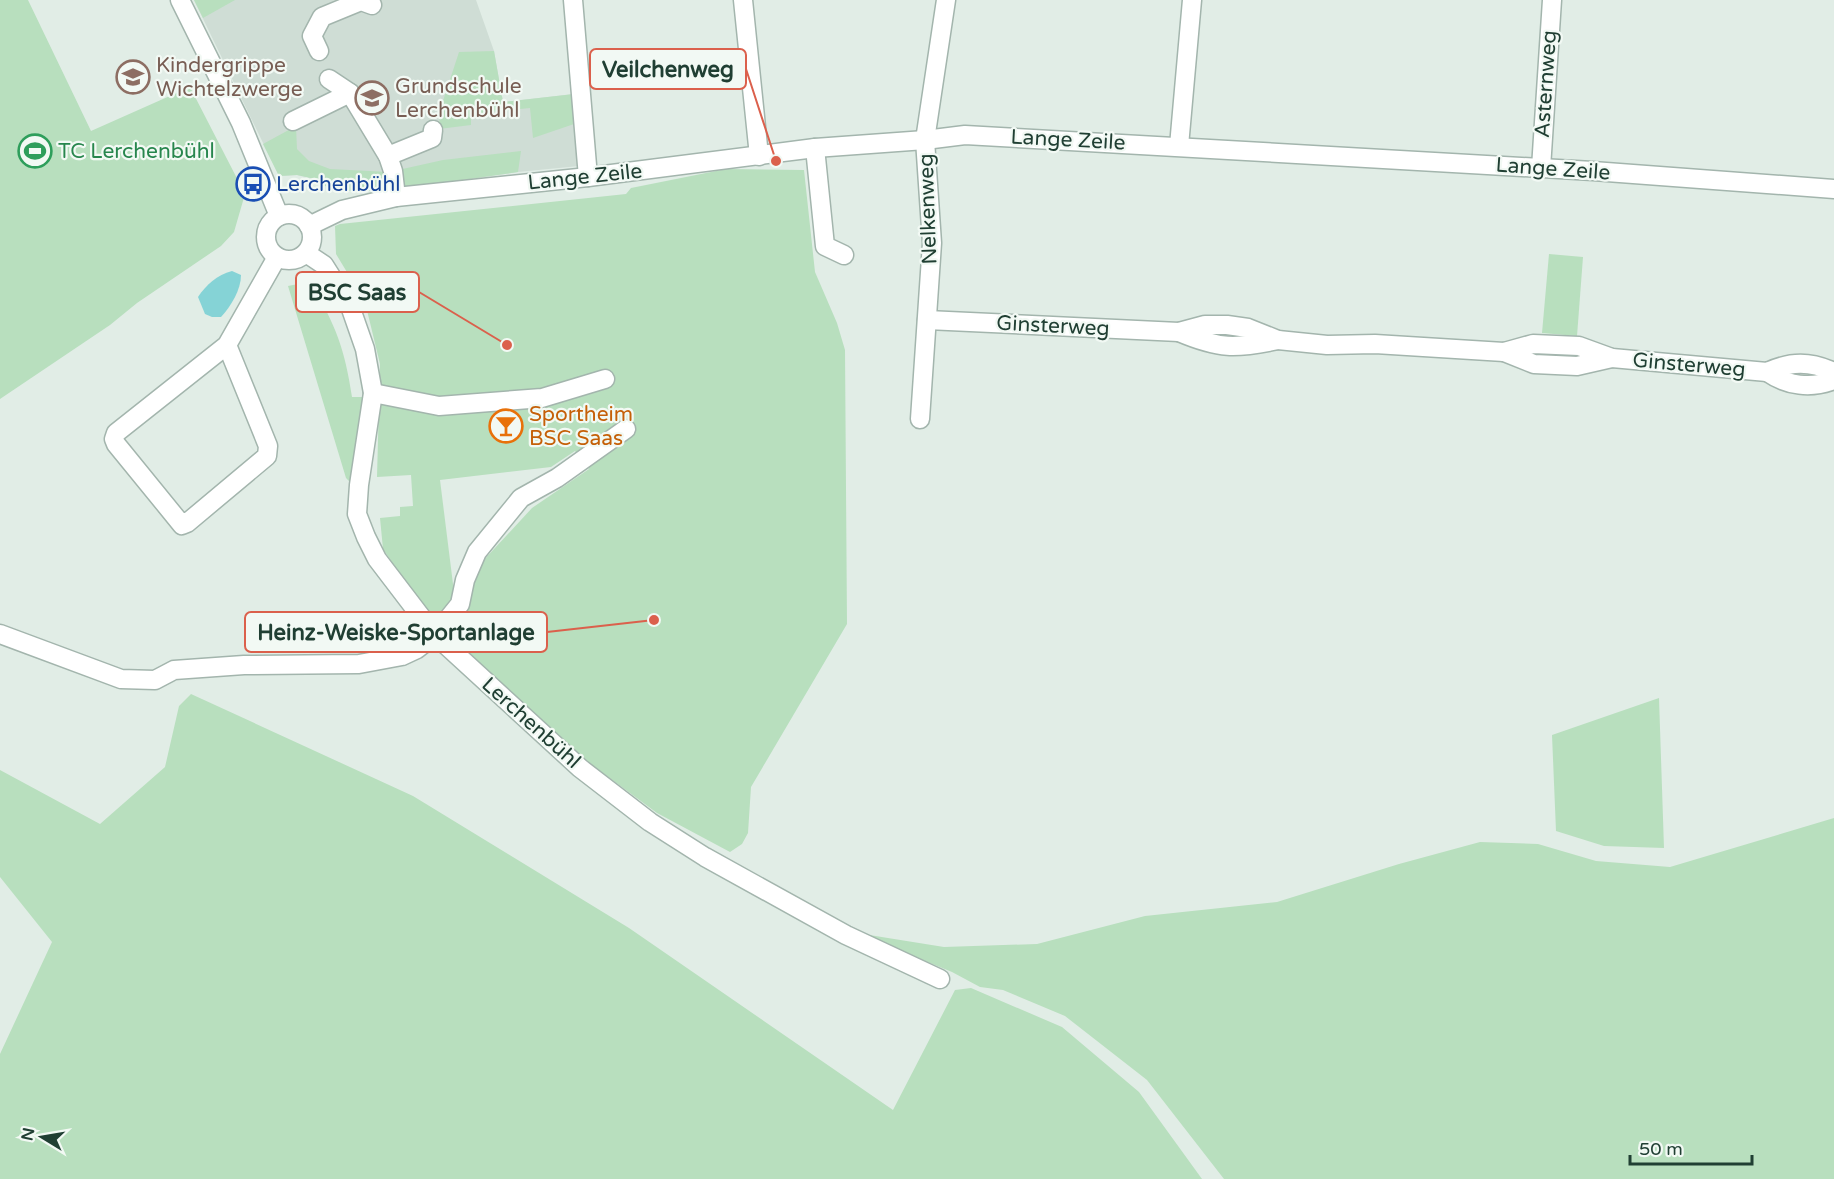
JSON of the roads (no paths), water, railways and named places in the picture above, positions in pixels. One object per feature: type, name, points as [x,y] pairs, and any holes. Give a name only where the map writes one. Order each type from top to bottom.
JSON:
[{"type":"street","points":[[573,0],[588,177]]},
{"type":"street","points":[[743,0],[759,156]]},
{"type":"street","name":"Nelkenweg","points":[[920,419],[932,243],[925,140],[946,0]]},
{"type":"street","points":[[1179,146],[1192,0]]},
{"type":"street","name":"Asternweg","points":[[1541,168],[1552,0]]},
{"type":"street","points":[[319,51],[312,36],[322,16],[364,2]]},
{"type":"street","points":[[182,5],[241,123],[279,216]]},
{"type":"street","points":[[329,79],[350,93],[388,156],[393,171],[396,197]]},
{"type":"street","points":[[293,121],[350,93]]},
{"type":"street","points":[[388,156],[432,138],[433,130]]},
{"type":"street","name":"Lange Zeile","points":[[309,226],[342,210],[396,197],[588,177],[815,148],[965,135],[1541,168],[1834,189]]},
{"type":"street","points":[[815,148],[825,246],[844,255]]},
{"type":"street","points":[[296,215],[304,219],[309,226],[312,240],[306,253],[292,260],[277,257],[266,242],[268,227],[279,216],[296,215]]},
{"type":"street","name":"Lerchenbühl","points":[[306,253],[324,265],[350,306],[365,349],[373,393],[359,484],[357,514],[377,560],[435,635],[580,768],[650,822],[705,857],[846,935],[940,980]]},
{"type":"street","points":[[227,345],[268,446],[267,456],[185,525],[182,525],[116,444],[114,439],[116,433],[227,345],[277,257]]},
{"type":"street","name":"Ginsterweg","points":[[927,320],[1179,332],[1205,325],[1227,325],[1248,328],[1278,340],[1327,345],[1375,344],[1504,352],[1534,364],[1577,366],[1612,358],[1767,372],[1791,363],[1821,366],[1834,372]]},
{"type":"street","name":"Ginsterweg","points":[[1767,372],[1792,385],[1821,385],[1834,380]]},
{"type":"street","points":[[373,393],[439,406],[542,398],[605,379]]},
{"type":"street","points":[[0,634],[121,679],[155,680],[174,670],[232,666],[359,664],[402,656],[417,649],[435,635],[460,604],[465,580],[477,552],[521,498],[557,478],[626,429]]},
{"type":"water","points":[[232,271],[241,275],[232,303],[221,317],[205,314],[198,297],[212,281]]},
{"type":"place","name":"Kindergrippe Wichtelzwerge","points":[[133,77]]},
{"type":"place","name":"Grundschule Lerchenbühl","points":[[372,98]]},
{"type":"place","name":"TC Lerchenbühl","points":[[35,151]]},
{"type":"place","name":"Veilchenweg","points":[[776,161]]},
{"type":"place","name":"Lerchenbühl","points":[[253,184]]},
{"type":"place","name":"BSC Saas","points":[[507,345]]},
{"type":"place","name":"Sportheim BSC Saas","points":[[506,426]]},
{"type":"place","name":"Heinz-Weiske-Sportanlage","points":[[654,620]]}]
